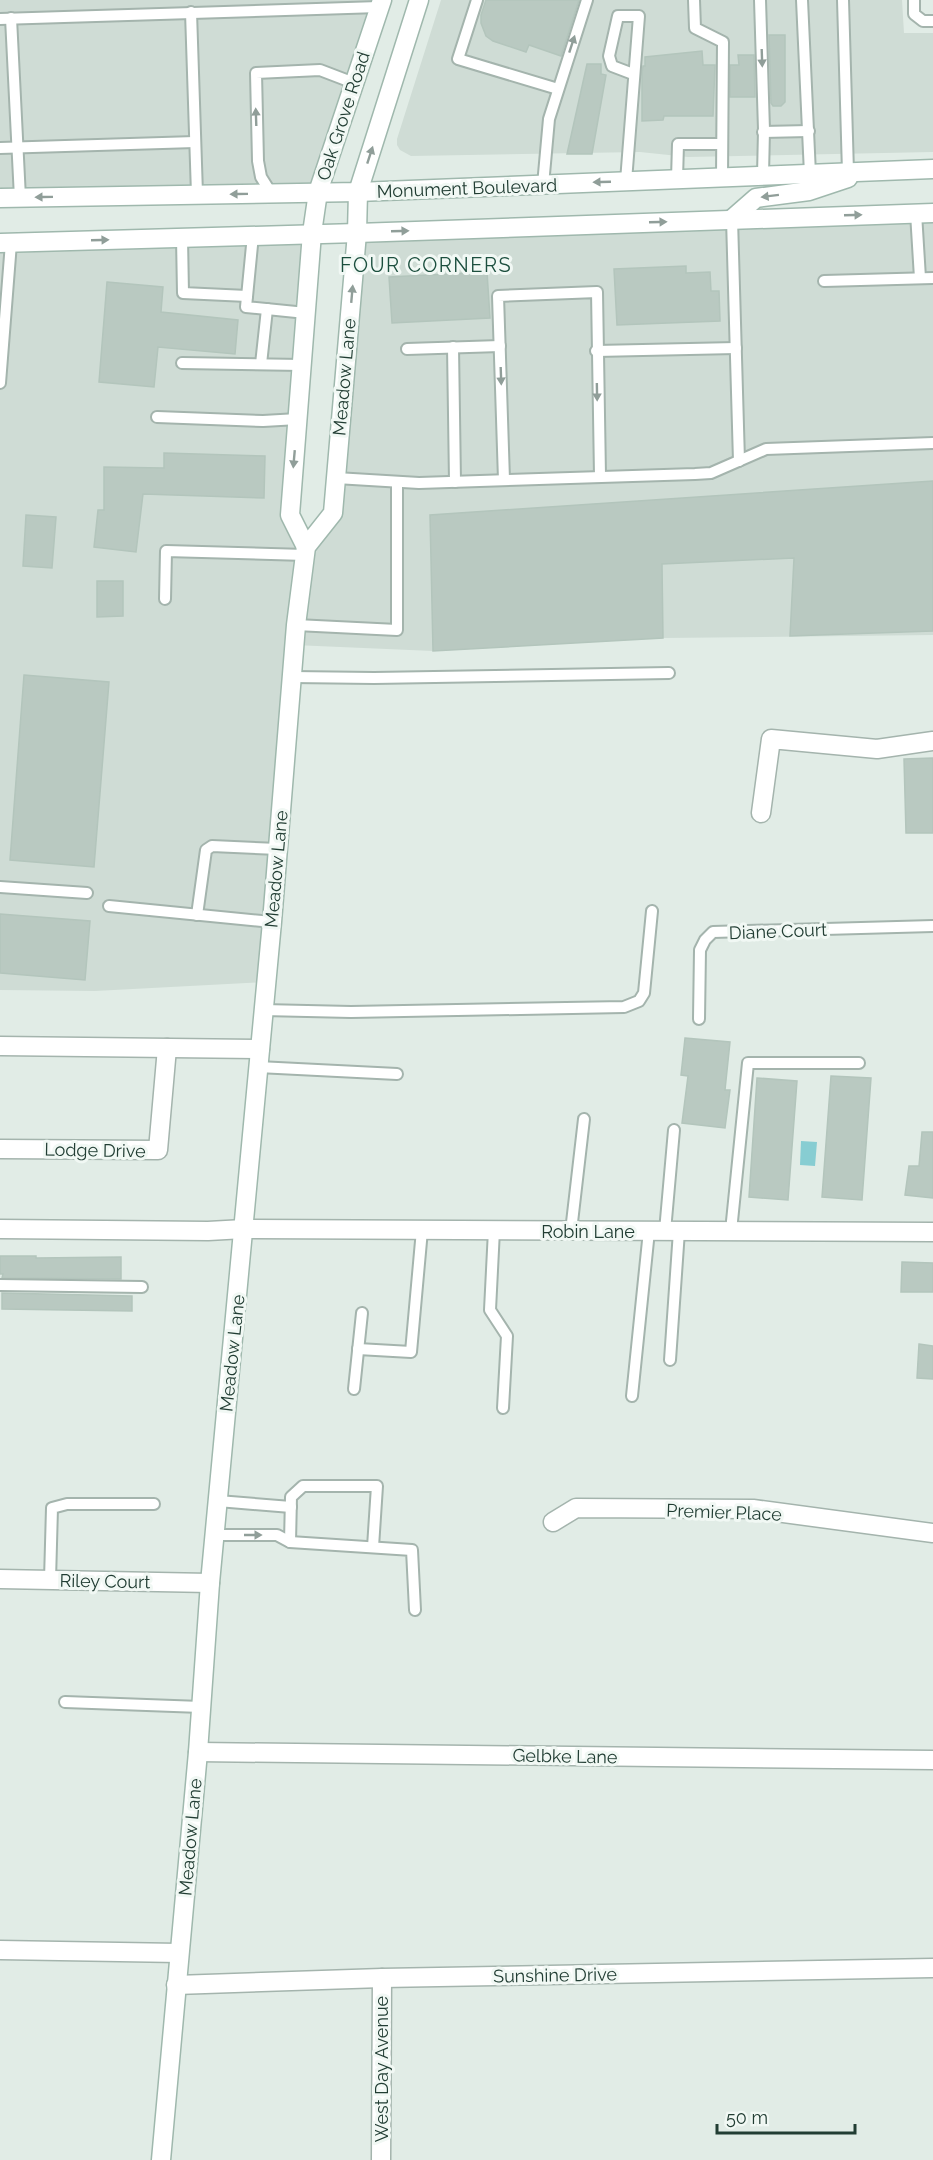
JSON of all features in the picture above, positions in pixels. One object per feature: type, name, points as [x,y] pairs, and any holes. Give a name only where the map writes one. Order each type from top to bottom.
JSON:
[{"type":"street","name":"Oak Grove Road","points":[[357,233],[358,192],[419,0]]},
{"type":"street","name":"Oak Grove Road","points":[[312,233],[318,192],[381,3]]},
{"type":"street","name":"Monument Boulevard","points":[[0,198],[358,192],[933,169]]},
{"type":"street","points":[[732,219],[756,198],[809,191],[867,171]]},
{"type":"street","points":[[5,243],[925,213],[933,202]]},
{"type":"street","points":[[305,551],[290,515],[312,233]]},
{"type":"street","name":"Meadow Lane","points":[[161,2160],[198,1752],[210,1583],[279,849],[296,625],[305,551],[333,513],[357,233]]},
{"type":"street","points":[[761,813],[771,739],[877,749],[933,741]]},
{"type":"street","points":[[0,1046],[167,1048],[259,1058]]},
{"type":"street","name":"Lodge Drive","points":[[0,1149],[158,1150],[167,1048]]},
{"type":"street","name":"Robin Lane","points":[[0,1229],[933,1232]]},
{"type":"street","name":"Premier Place","points":[[553,1522],[576,1508],[753,1509],[933,1533]]},
{"type":"street","name":"Riley Court","points":[[0,1579],[210,1583]]},
{"type":"street","name":"Gelbke Lane","points":[[198,1752],[933,1760]]},
{"type":"street","points":[[0,1950],[179,1953]]},
{"type":"street","name":"Sunshine Drive","points":[[176,1986],[382,1978],[933,1968]]},
{"type":"street","name":"West Day Avenue","points":[[381,2160],[382,1978]]},
{"type":"lane","points":[[477,0],[458,59],[558,89]]},
{"type":"lane","points":[[543,184],[549,119],[587,0]]},
{"type":"lane","points":[[694,0],[695,28],[723,42],[722,177]]},
{"type":"lane","points":[[760,0],[763,175]]},
{"type":"lane","points":[[802,0],[810,174]]},
{"type":"lane","points":[[843,0],[848,172]]},
{"type":"lane","points":[[914,0],[914,14],[923,21],[933,21]]},
{"type":"lane","points":[[20,198],[6,19],[191,12],[244,6],[381,3]]},
{"type":"lane","points":[[191,12],[197,194]]},
{"type":"lane","points":[[626,181],[639,16],[618,15],[609,56],[612,66],[633,74]]},
{"type":"lane","points":[[271,193],[261,177],[258,161],[256,73],[320,70],[354,83]]},
{"type":"lane","points":[[764,132],[808,131]]},
{"type":"lane","points":[[0,148],[195,142]]},
{"type":"lane","points":[[677,179],[678,144],[722,144]]},
{"type":"lane","points":[[920,278],[925,213]]},
{"type":"lane","points":[[732,219],[739,461]]},
{"type":"lane","points":[[253,235],[246,307],[306,313]]},
{"type":"lane","points":[[182,238],[183,293],[247,296]]},
{"type":"lane","points":[[0,383],[5,243]]},
{"type":"lane","points":[[824,281],[933,278]]},
{"type":"lane","points":[[504,480],[498,296],[597,292],[596,351],[600,476]]},
{"type":"lane","points":[[261,364],[267,309]]},
{"type":"lane","points":[[407,349],[500,346]]},
{"type":"lane","points":[[453,348],[455,482]]},
{"type":"lane","points":[[596,351],[736,348]]},
{"type":"lane","points":[[182,363],[302,365]]},
{"type":"lane","points":[[157,417],[263,421],[298,419]]},
{"type":"lane","points":[[336,478],[397,483],[711,473],[766,449],[933,443]]},
{"type":"lane","points":[[296,625],[397,630],[397,483]]},
{"type":"lane","points":[[165,599],[166,551],[305,551]]},
{"type":"lane","points":[[292,677],[374,678],[669,673]]},
{"type":"lane","points":[[197,915],[206,850],[212,846],[279,849]]},
{"type":"lane","points":[[0,887],[87,893]]},
{"type":"lane","points":[[109,906],[272,922]]},
{"type":"lane","points":[[263,1010],[351,1012],[624,1007],[639,1001],[644,993],[652,911]]},
{"type":"lane","name":"Diane Court","points":[[699,1019],[700,950],[705,940],[713,932],[933,926]]},
{"type":"lane","points":[[259,1058],[397,1074]]},
{"type":"lane","points":[[731,1232],[748,1063],[859,1063]]},
{"type":"lane","points":[[571,1231],[584,1119]]},
{"type":"lane","points":[[632,1396],[664,1231],[674,1130]]},
{"type":"lane","points":[[358,1349],[411,1352],[422,1230]]},
{"type":"lane","points":[[494,1230],[490,1310],[507,1336],[502,1408]]},
{"type":"lane","points":[[664,1231],[670,1360]]},
{"type":"lane","points":[[0,1285],[142,1287]]},
{"type":"lane","points":[[354,1389],[362,1313]]},
{"type":"lane","points":[[290,1542],[291,1497],[303,1486],[377,1485],[373,1547]]},
{"type":"lane","points":[[218,1501],[291,1506]]},
{"type":"lane","points":[[50,1580],[52,1508],[67,1504],[154,1504]]},
{"type":"lane","points":[[215,1535],[277,1535],[290,1542],[412,1550],[415,1610]]},
{"type":"lane","points":[[65,1702],[201,1707]]},
{"type":"shaded area","points":[[0,0],[382,0],[318,192],[0,198]]},
{"type":"shaded area","points":[[441,0],[902,0],[904,33],[933,33],[933,152],[688,157],[640,152],[411,156],[400,150],[397,139]]},
{"type":"shaded area","points":[[933,213],[933,635],[663,638],[433,651],[294,645],[267,982],[95,991],[0,990],[0,243],[312,233],[290,515],[306,547],[333,513],[357,233]]},
{"type":"water","points":[[801,1141],[817,1142],[815,1166],[800,1165]]},
{"type":"building","points":[[486,0],[579,0],[561,56],[529,45],[526,52],[493,41],[486,36],[481,23],[481,15]]},
{"type":"building","points":[[769,35],[785,35],[785,102],[781,106],[773,106],[771,103]]},
{"type":"building","points":[[702,51],[703,65],[715,65],[713,116],[664,116],[663,120],[642,121],[642,72],[645,57]]},
{"type":"building","points":[[738,55],[754,55],[755,97],[730,97],[730,65],[739,65]]},
{"type":"building","points":[[587,64],[601,64],[601,74],[606,75],[592,154],[567,154]]},
{"type":"building","points":[[686,266],[686,273],[710,272],[711,291],[719,291],[720,321],[617,325],[614,269]]},
{"type":"building","points":[[487,272],[490,318],[392,323],[389,277]]},
{"type":"building","points":[[107,282],[163,287],[161,312],[238,320],[235,354],[158,347],[154,387],[99,382]]},
{"type":"building","points":[[164,453],[265,456],[264,498],[143,494],[136,552],[94,547],[98,510],[104,510],[104,467],[164,468]]},
{"type":"building","points":[[933,481],[933,631],[790,636],[794,558],[662,564],[663,638],[433,651],[430,515]]},
{"type":"building","points":[[26,515],[56,517],[52,568],[23,566]]},
{"type":"building","points":[[97,581],[123,581],[123,616],[97,617]]},
{"type":"building","points":[[24,675],[109,682],[94,867],[10,860]]},
{"type":"building","points":[[933,758],[933,833],[906,833],[904,759]]},
{"type":"building","points":[[0,914],[90,921],[85,980],[0,973]]},
{"type":"building","points":[[685,1038],[730,1042],[725,1090],[730,1090],[725,1128],[682,1123],[688,1076],[681,1075]]},
{"type":"building","points":[[831,1076],[871,1078],[862,1200],[822,1197]]},
{"type":"building","points":[[757,1078],[797,1081],[788,1200],[749,1197]]},
{"type":"building","points":[[922,1132],[933,1132],[933,1198],[905,1195],[909,1166],[919,1166]]},
{"type":"building","points":[[0,1256],[121,1257],[121,1279],[2,1278]]},
{"type":"building","points":[[902,1262],[933,1263],[933,1292],[901,1292]]},
{"type":"building","points":[[2,1293],[132,1296],[132,1311],[2,1309]]},
{"type":"building","points":[[919,1344],[933,1346],[933,1379],[917,1378]]},
{"type":"district","name":"FOUR CORNERS","points":[[426,265]]}]
